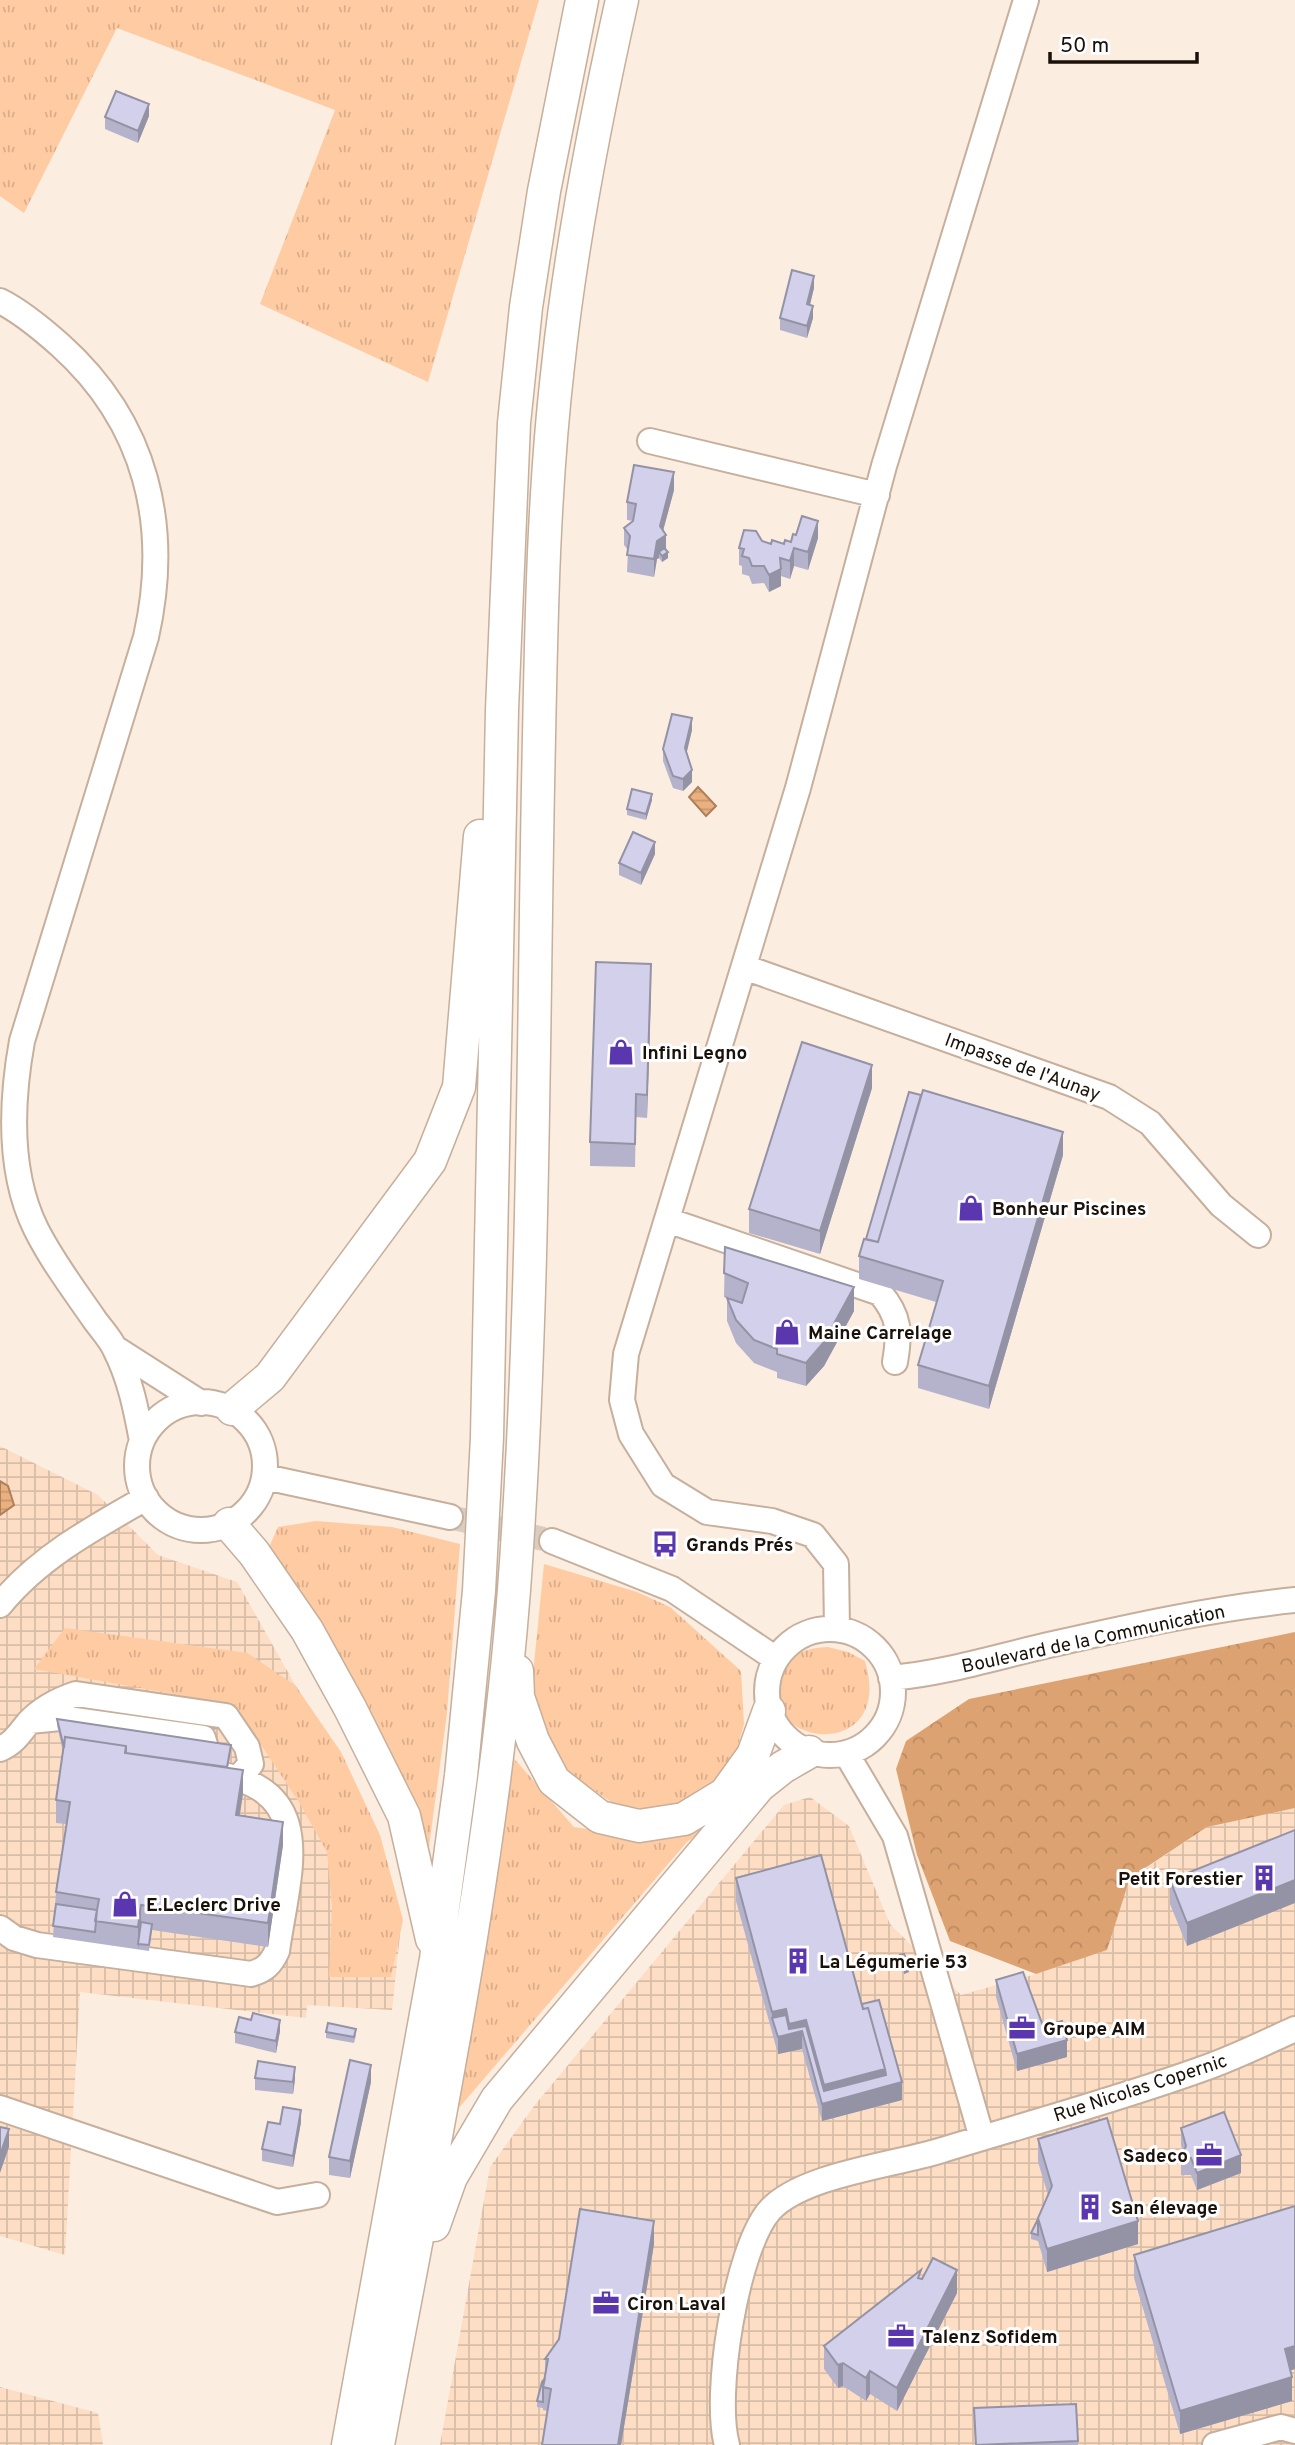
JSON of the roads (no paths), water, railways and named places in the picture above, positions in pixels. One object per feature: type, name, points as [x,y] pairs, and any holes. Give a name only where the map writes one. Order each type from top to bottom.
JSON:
[{"type":"main road","points":[[232,1409],[270,1377],[430,1161],[459,1087],[519,365],[542,204],[582,0]]},
{"type":"main road","points":[[378,2445],[466,1962],[493,1779],[514,1593],[530,1289],[540,708],[553,425],[559,357],[581,209],[622,0]]},
{"type":"main road","points":[[348,2445],[436,1959],[461,1776],[479,1591],[487,1437],[502,710],[514,423]]},
{"type":"main road","points":[[229,1524],[254,1553],[307,1630],[404,1816],[436,1959]]},
{"type":"main road","points":[[514,1593],[517,1697],[533,1741],[554,1781],[600,1817],[639,1826],[684,1819],[725,1794],[753,1755],[769,1711]]},
{"type":"main road","points":[[402,2315],[451,2177],[497,2099],[759,1786],[783,1767],[809,1752]]},
{"type":"street","points":[[837,1629],[836,1564],[813,1535],[772,1521],[707,1512],[663,1485],[631,1434],[622,1400],[626,1354],[798,788],[877,495],[1026,0]]},
{"type":"street","points":[[0,301],[46,333],[73,356],[122,418],[144,473],[157,547],[154,603],[146,637],[22,1041],[13,1108],[17,1166],[31,1217],[58,1266],[115,1348],[132,1391],[142,1441]]},
{"type":"street","points":[[650,441],[877,495]]},
{"type":"street","name":"Impasse de l'Aunay","points":[[744,967],[1110,1097],[1150,1123],[1222,1205],[1258,1234]]},
{"type":"street","points":[[667,1220],[880,1293],[892,1307],[899,1322],[895,1362]]},
{"type":"street","points":[[115,1348],[201,1403]]},
{"type":"street","points":[[188,1403],[232,1409],[248,1422],[259,1438],[265,1457],[265,1477],[258,1496],[246,1512],[229,1524],[211,1529],[192,1529],[173,1524],[158,1513],[146,1498],[138,1479],[137,1460],[142,1441],[153,1424],[168,1411],[188,1403]]},
{"type":"street","points":[[265,1477],[450,1517]]},
{"type":"street","points":[[0,1605],[21,1579],[91,1529],[146,1498]]},
{"type":"street","points":[[552,1541],[672,1589],[776,1659]]},
{"type":"street","name":"Boulevard de la Communication","points":[[891,1678],[928,1674],[1066,1641],[1254,1604],[1295,1600]]},
{"type":"street","points":[[837,1629],[855,1634],[872,1645],[884,1659],[891,1678],[893,1697],[883,1724],[864,1745],[846,1753],[828,1755],[809,1752],[785,1736],[769,1711],[766,1693],[776,1659],[788,1645],[803,1635],[837,1629]]},
{"type":"street","points":[[1,1753],[17,1739],[30,1721],[56,1701],[76,1694],[226,1716],[247,1747],[251,1764],[249,1782]]},
{"type":"street","points":[[69,1718],[77,1742]]},
{"type":"street","points":[[30,1721],[69,1718],[203,1738],[214,1773]]},
{"type":"street","points":[[846,1753],[895,1836],[982,2138]]},
{"type":"street","points":[[0,1928],[14,1938],[37,1945],[251,1974],[262,1971],[271,1964],[277,1951],[290,1853],[289,1825],[279,1805],[249,1782],[188,1769]]},
{"type":"street","name":"Rue Nicolas Copernic","points":[[727,2445],[723,2429],[722,2375],[748,2246],[771,2209],[813,2183],[982,2138],[1205,2069],[1295,2029]]},
{"type":"street","points":[[0,2108],[277,2202],[317,2195]]},
{"type":"street","points":[[1215,2445],[1281,2427],[1295,2431]]},
{"type":"tunnel","points":[[450,1517],[552,1541]]},
{"type":"place","name":"Infini Legno","points":[[621,1052]]},
{"type":"place","name":"Bonheur Piscines","points":[[971,1208]]},
{"type":"place","name":"Maine Carrelage","points":[[787,1332]]},
{"type":"place","name":"Grands Prés","points":[[665,1544]]},
{"type":"place","name":"Petit Forestier","points":[[1264,1878]]},
{"type":"place","name":"E.Leclerc Drive","points":[[125,1904]]},
{"type":"place","name":"La Légumerie 53","points":[[798,1961]]},
{"type":"place","name":"Groupe AIM","points":[[1022,2028]]},
{"type":"place","name":"Sadeco","points":[[1209,2155]]},
{"type":"place","name":"San élevage","points":[[1090,2207]]},
{"type":"place","name":"Ciron Laval","points":[[606,2303]]},
{"type":"place","name":"Talenz Sofidem","points":[[901,2336]]}]
